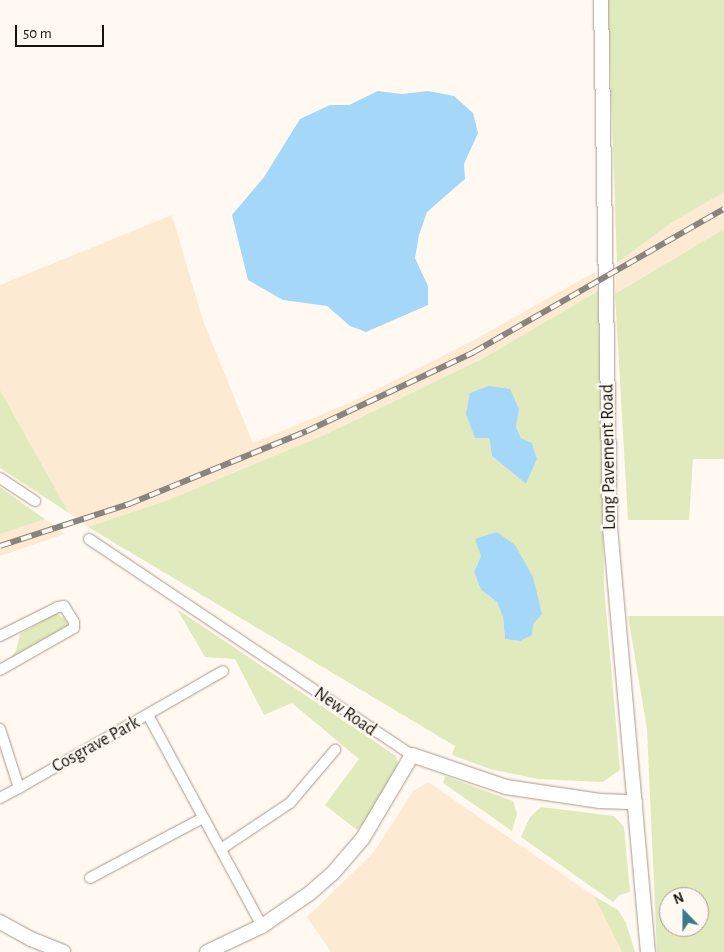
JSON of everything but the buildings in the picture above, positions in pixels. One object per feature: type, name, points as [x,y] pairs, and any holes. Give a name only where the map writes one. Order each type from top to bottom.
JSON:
[{"type":"main road","name":"Long Pavement Road","points":[[601,0],[610,527],[648,952]]},
{"type":"main road","name":"New Road","points":[[412,755],[506,787],[600,801],[635,802]]},
{"type":"main road","points":[[207,952],[262,926],[310,893],[358,844],[412,755]]},
{"type":"main road","points":[[2,926],[63,952]]},
{"type":"street","points":[[0,478],[35,501]]},
{"type":"street","name":"New Road","points":[[88,539],[412,755]]},
{"type":"street","points":[[0,636],[58,607],[64,606],[74,622],[74,628],[0,670]]},
{"type":"street","name":"Cosgrave Park","points":[[0,798],[148,716],[224,671]]},
{"type":"street","points":[[148,716],[262,926]]},
{"type":"street","points":[[0,731],[19,788]]},
{"type":"street","points":[[221,849],[290,803],[335,750]]},
{"type":"street","points":[[90,878],[203,818]]},
{"type":"shaded area","points":[[724,192],[724,229],[615,294],[617,263],[671,223]]},
{"type":"shaded area","points":[[172,215],[203,321],[253,443],[352,402],[472,341],[595,272],[598,291],[482,359],[322,436],[168,500],[88,527],[69,513],[0,390],[0,285]]},
{"type":"shaded area","points":[[45,519],[65,534],[0,556],[0,534]]},
{"type":"shaded area","points":[[428,782],[594,896],[622,952],[331,952],[307,917],[374,852],[413,791]]},
{"type":"green space","points":[[608,0],[724,0],[724,192],[671,223],[617,263]]},
{"type":"green space","points":[[724,229],[724,459],[693,459],[689,520],[628,520],[615,294]]},
{"type":"green space","points":[[598,291],[604,586],[620,770],[603,782],[538,779],[490,769],[452,755],[455,746],[88,527],[168,500],[322,436],[482,359]],"holes":[[[519,409],[516,427],[521,438],[532,443],[537,459],[526,484],[492,456],[489,438]],[[481,556],[520,641],[505,639],[503,617],[497,602],[481,590],[474,572]]]},
{"type":"green space","points":[[0,390],[69,513],[0,468]]},
{"type":"green space","points":[[0,487],[29,508],[45,519],[0,534]]},
{"type":"green space","points":[[177,609],[396,756],[399,770],[373,813],[357,830],[325,805],[359,759],[292,703],[264,715],[235,659],[205,657]]},
{"type":"green space","points":[[56,613],[66,620],[68,627],[8,661],[16,651],[20,634]]},
{"type":"green space","points":[[628,616],[724,616],[724,952],[657,952],[647,729]]},
{"type":"green space","points":[[445,776],[513,801],[517,814],[512,831],[443,783]]},
{"type":"green space","points":[[541,807],[614,816],[624,827],[630,892],[620,895],[613,902],[521,837],[530,817]]},
{"type":"green space","points":[[594,896],[618,910],[626,923],[635,952],[622,952]]},
{"type":"water","points":[[378,91],[402,94],[428,91],[454,96],[473,113],[478,133],[464,164],[465,179],[427,212],[419,235],[415,258],[428,286],[428,305],[366,332],[350,326],[327,306],[283,300],[248,280],[232,215],[264,177],[300,119],[330,105],[349,105]]},
{"type":"water","points":[[489,386],[510,389],[519,409],[516,427],[521,438],[532,443],[537,459],[526,484],[492,456],[489,438],[475,438],[466,414],[470,393]]},
{"type":"water","points":[[497,532],[515,545],[533,577],[542,614],[533,624],[532,635],[520,641],[505,639],[503,617],[497,602],[481,590],[474,572],[481,556],[475,539]]},
{"type":"railway","points":[[0,546],[129,504],[307,431],[474,352],[724,209]]}]
